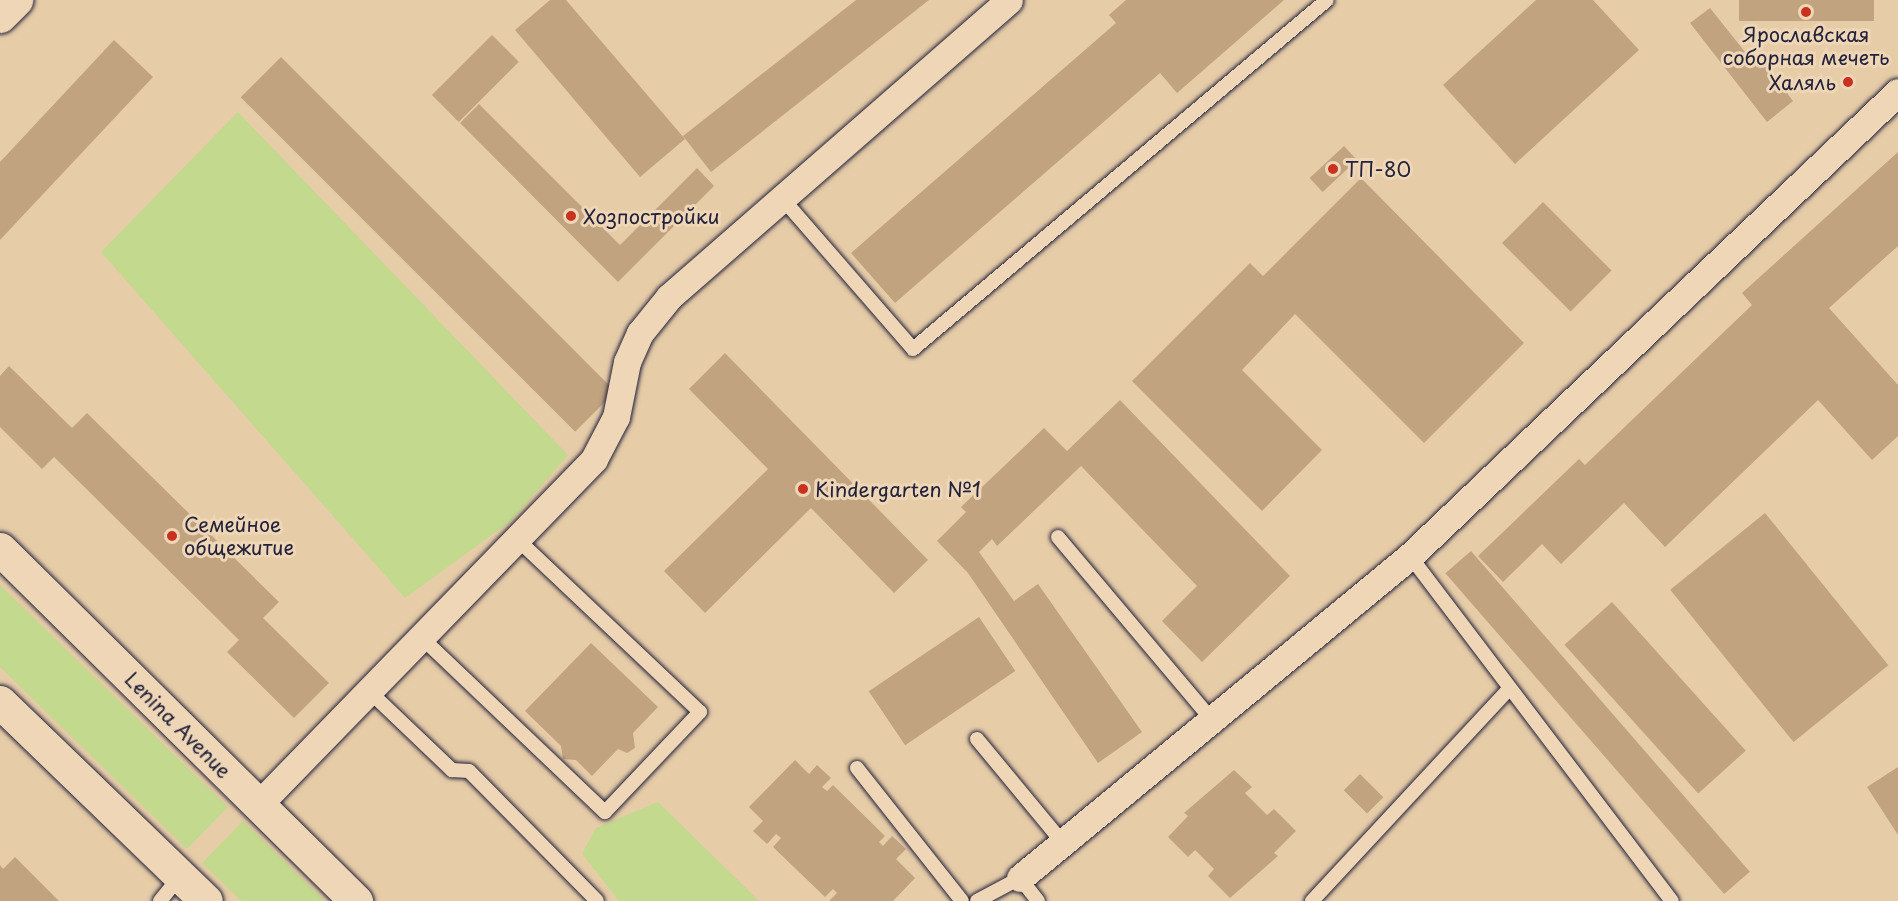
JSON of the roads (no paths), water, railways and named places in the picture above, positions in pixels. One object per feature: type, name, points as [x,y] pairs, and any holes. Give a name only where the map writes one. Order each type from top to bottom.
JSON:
[{"type":"main road","points":[[0,16],[16,0]]},
{"type":"main road","name":"Lenina Avenue","points":[[0,549],[356,901]]},
{"type":"main road","points":[[0,702],[206,901]]},
{"type":"street","points":[[258,805],[594,459],[616,417],[627,362],[640,333],[669,297],[1009,0]]},
{"type":"street","points":[[1020,878],[1410,556],[1898,92]]},
{"type":"lane","points":[[781,197],[913,349],[1328,0]]},
{"type":"lane","points":[[1058,537],[1212,720]]},
{"type":"lane","points":[[421,637],[605,812],[700,712],[517,538]]},
{"type":"lane","points":[[1410,556],[1672,901]]},
{"type":"lane","points":[[1312,901],[1509,689]]},
{"type":"lane","points":[[369,691],[452,770],[469,771],[597,901]]},
{"type":"lane","points":[[977,739],[1063,843]]},
{"type":"lane","points":[[857,768],[962,901]]},
{"type":"lane","points":[[160,901],[180,876]]},
{"type":"lane","points":[[977,901],[1020,878],[1038,901]]},
{"type":"place","name":"Ярославская соборная мечеть","points":[[1806,12]]},
{"type":"place","name":"Халяль","points":[[1848,82]]},
{"type":"place","name":"ТП-80","points":[[1333,169]]},
{"type":"place","name":"Хозпостройки","points":[[571,216]]},
{"type":"place","name":"Kindergarten №1","points":[[803,489]]},
{"type":"place","name":"Семейное общежитие","points":[[172,536]]}]
